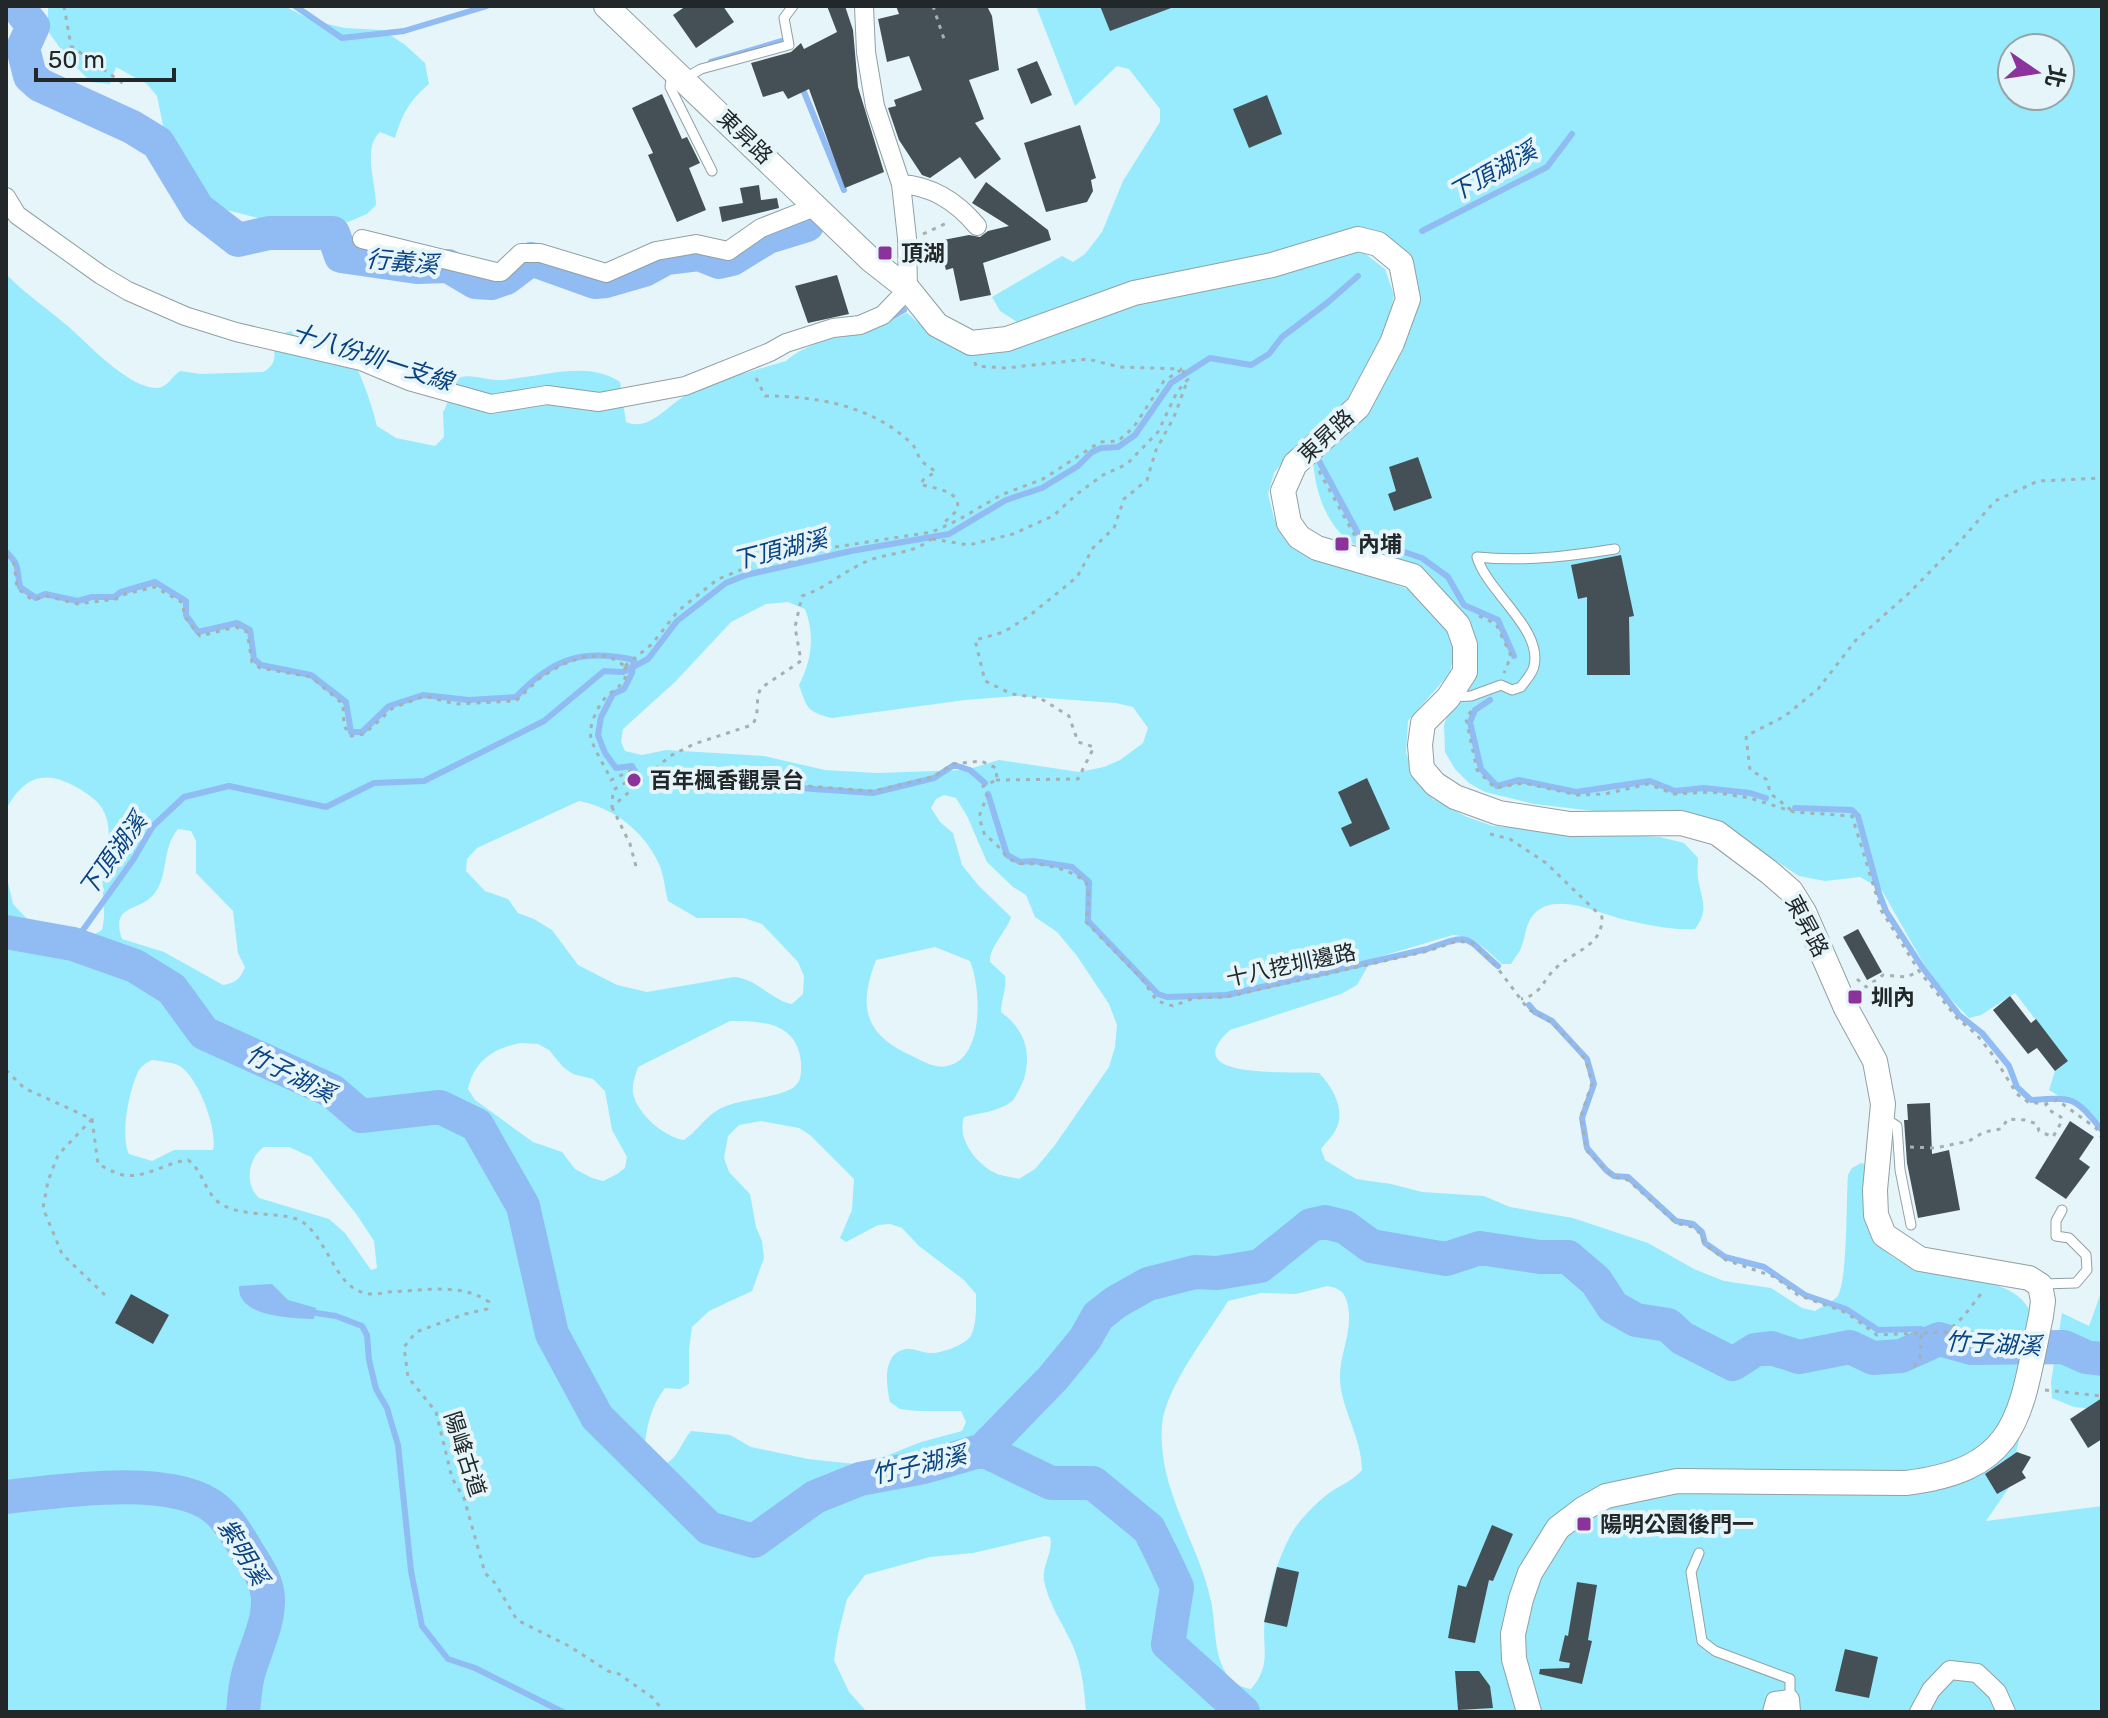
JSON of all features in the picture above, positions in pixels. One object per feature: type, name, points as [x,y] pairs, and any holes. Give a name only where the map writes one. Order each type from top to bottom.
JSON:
[{"type":"street","name":"東昇路","points":[[606,6],[871,260],[908,289],[937,325],[971,343],[1007,339],[1134,293],[1272,265],[1358,239],[1378,244],[1401,263],[1408,299],[1392,343],[1358,407],[1295,464],[1283,491],[1289,523],[1299,537],[1317,548],[1413,576],[1458,625],[1465,645],[1465,672],[1448,698],[1423,723],[1420,745],[1422,769],[1435,784],[1455,797],[1499,813],[1570,824],[1681,823],[1717,833],[1791,891],[1804,912],[1846,1008],[1875,1061],[1883,1104],[1875,1190],[1876,1215],[1884,1235],[1920,1259],[2029,1278],[2040,1285]]},
{"type":"street","points":[[6,197],[17,215],[128,291],[185,316],[236,332],[361,361],[463,399],[491,404],[547,395],[599,402],[685,386],[786,343],[833,328],[860,325],[883,315],[908,289],[901,184],[875,106],[866,52],[864,6]]},
{"type":"street","points":[[901,184],[921,185],[956,204],[972,220]]},
{"type":"street","points":[[362,239],[496,272],[501,272],[521,253],[540,253],[606,273],[656,251],[696,244],[728,251],[761,228],[817,206]]},
{"type":"street","points":[[1529,1712],[1514,1659],[1513,1634],[1530,1573],[1558,1528],[1606,1496],[1677,1481],[1906,1483],[1940,1479],[1959,1472],[1995,1451],[2019,1416],[2041,1316],[2043,1301],[2040,1285]]},
{"type":"street","points":[[1919,1712],[1931,1690],[1950,1670],[1977,1673],[1997,1692],[2006,1712]]},
{"type":"street","points":[[1772,1712],[1775,1701],[1791,1705]]},
{"type":"lane","points":[[712,171],[670,87],[678,74],[789,45],[784,18],[793,6]]},
{"type":"lane","points":[[1448,698],[1471,696],[1501,685],[1512,690],[1521,687],[1535,666],[1532,643],[1523,622],[1482,572],[1477,557],[1516,559],[1568,556],[1615,549]]},
{"type":"lane","points":[[1883,1117],[1897,1126],[1900,1170],[1911,1225]]},
{"type":"lane","points":[[2040,1285],[2076,1283],[2087,1270],[2086,1255],[2069,1238],[2056,1236],[2056,1221],[2062,1210]]},
{"type":"lane","points":[[1699,1553],[1691,1572],[1702,1641],[1715,1651],[1790,1679],[1791,1705]]},
{"type":"path","points":[[64,6],[71,46],[124,84]]},
{"type":"path","points":[[933,6],[944,39]]},
{"type":"path","points":[[907,238],[972,220]]},
{"type":"path","points":[[971,343],[976,366],[1006,368],[1088,359],[1119,367],[1182,369]]},
{"type":"path","points":[[1182,369],[1188,378]]},
{"type":"path","points":[[625,666],[652,644],[678,611],[718,579],[748,567],[789,561],[829,548],[932,532],[1001,495],[1043,479],[1100,442],[1118,441],[1133,428],[1164,381],[1182,369]]},
{"type":"path","points":[[931,539],[969,545],[1013,534],[1053,516],[1103,475],[1127,464],[1158,432],[1177,392],[1188,378]]},
{"type":"path","points":[[649,774],[873,791],[933,777],[953,764],[981,761],[996,768],[996,780],[1078,779],[1094,747],[1078,742],[1069,716],[1040,698],[1012,694],[985,681],[975,640],[1004,632],[1077,577],[1093,548],[1114,528],[1124,499],[1147,480],[1156,450],[1174,417],[1188,378]]},
{"type":"path","points":[[765,396],[828,400],[855,408],[891,428],[915,446],[922,461],[936,472],[920,484],[940,487],[958,506],[940,527]]},
{"type":"path","points":[[1310,451],[1360,541]]},
{"type":"path","points":[[1794,812],[1771,794],[1766,779],[1750,770],[1746,736],[1785,716],[1818,689],[1856,640],[1908,594],[1995,501],[2038,481],[2102,478]]},
{"type":"path","points":[[612,807],[670,756],[694,744],[752,725],[757,718],[757,695],[761,688],[801,661],[795,627],[802,596],[817,592],[829,581],[876,558],[921,547],[931,539],[932,532]]},
{"type":"path","points":[[6,555],[14,563],[17,588],[32,600],[46,596],[78,604],[116,599],[155,587],[183,603],[184,616],[200,636],[236,627],[247,632],[252,662],[260,668],[311,677],[343,704],[344,726],[351,736],[364,734],[393,708],[425,696],[455,704],[516,701],[540,678],[561,665],[586,656],[608,656],[625,666]]},
{"type":"path","points":[[1472,612],[1496,624],[1511,656],[1497,686],[1474,706],[1466,719],[1477,770],[1495,788],[1524,783],[1577,795],[1591,795],[1648,784],[1674,794],[1712,792],[1750,798],[1794,812],[1852,816],[1881,910],[1919,971],[1957,1018],[1977,1035],[2017,1094],[2028,1102],[2046,1104],[2057,1100],[2096,1128],[2102,1138]]},
{"type":"path","points":[[625,666],[627,674],[622,686],[605,698],[593,720],[590,736],[611,780],[630,771],[635,777],[613,790],[612,807],[630,844],[637,870]]},
{"type":"path","name":"十八挖圳邊路","points":[[996,780],[983,786],[987,796],[979,817],[985,836],[999,843],[1006,857],[1020,864],[1034,863],[1071,871],[1086,882],[1089,898],[1086,922],[1142,979],[1157,1001],[1173,1006],[1194,998],[1226,997],[1428,951],[1457,941],[1472,943],[1496,966],[1536,1016],[1551,1022],[1586,1061],[1592,1083],[1581,1116],[1586,1150],[1613,1177],[1628,1180],[1676,1223],[1692,1227],[1701,1234],[1704,1244],[1726,1260],[1745,1264],[1775,1277],[1798,1295],[1847,1313],[1877,1335],[1947,1332],[1963,1317],[1997,1272]]},
{"type":"path","points":[[1483,831],[1510,839],[1546,863],[1602,917],[1600,931],[1588,948],[1557,967],[1534,996],[1521,999]]},
{"type":"path","points":[[1856,978],[1866,987],[1883,975],[1907,977],[1919,971]]},
{"type":"path","points":[[6,1070],[24,1088],[92,1119],[58,1155],[48,1181],[43,1208],[62,1254],[107,1297]]},
{"type":"path","points":[[1898,1146],[1935,1148],[1969,1141],[1984,1132],[2001,1129],[2008,1119],[2037,1124],[2039,1131],[2053,1137],[2061,1117],[2049,1110],[2046,1104]]},
{"type":"path","name":"陽峰古道","points":[[92,1119],[98,1164],[128,1176],[188,1160],[220,1203],[248,1214],[297,1219],[306,1224],[343,1280],[359,1292],[461,1290],[480,1295],[489,1302],[487,1309],[416,1332],[404,1347],[408,1377],[436,1412],[452,1478],[464,1498],[485,1573],[495,1583],[517,1620],[569,1646],[608,1671],[619,1674],[653,1698],[664,1712]]},
{"type":"path","points":[[1914,1367],[1920,1358],[1921,1334]]},
{"type":"path","points":[[2026,1387],[2102,1396]]},
{"type":"shaded area","points":[[48,6],[284,6],[314,21],[345,28],[382,30],[425,63],[429,84],[408,108],[395,138],[380,132],[375,139],[371,166],[376,205],[367,214],[348,222],[274,222],[215,207],[194,190],[165,135],[157,96],[147,84],[116,67],[110,84],[91,82],[67,58],[48,31]]},
{"type":"shaded area","points":[[1036,6],[2102,6],[2102,1123],[2049,1090],[2055,1071],[2068,1061],[2015,993],[1981,1015],[1969,1018],[1925,966],[1881,889],[1860,877],[1825,881],[1799,876],[1723,826],[1534,804],[1485,792],[1469,783],[1455,769],[1445,752],[1444,725],[1451,706],[1477,662],[1473,636],[1341,534],[1325,509],[1314,471],[1313,461],[1407,319],[1389,242],[1022,325],[1000,311],[992,297],[1062,256],[1073,262],[1085,254],[1102,232],[1123,181],[1160,122],[1160,109],[1129,69],[1117,66],[1075,106]]},
{"type":"shaded area","points":[[1349,252],[1363,252],[1385,269],[1394,295],[1382,352],[1341,414],[1294,447],[1274,473],[1268,494],[1283,537],[1296,549],[1408,589],[1438,613],[1448,630],[1454,653],[1450,673],[1408,721],[1406,753],[1419,784],[1433,799],[1467,817],[1493,826],[1660,837],[1684,843],[1698,858],[1703,904],[1700,922],[1695,929],[1639,923],[1565,904],[1543,907],[1531,918],[1521,948],[1511,964],[1502,964],[1474,941],[1453,935],[1372,959],[1357,985],[1341,994],[1230,1030],[1217,1047],[1217,1058],[1228,1066],[1245,1070],[1319,1073],[1333,1091],[1339,1113],[1336,1130],[1321,1149],[1325,1160],[1356,1179],[1422,1192],[1484,1196],[1510,1207],[1573,1218],[1648,1243],[1694,1269],[1724,1281],[1771,1288],[1802,1308],[1815,1311],[1835,1299],[1841,1289],[1848,1175],[1852,1168],[1861,1163],[1868,1165],[1874,1234],[1891,1256],[1933,1273],[2000,1287],[2018,1296],[2030,1311],[2017,1410],[2019,1440],[2008,1489],[1986,1521],[2102,1506],[2102,1712],[1086,1712],[1078,1661],[1046,1589],[1044,1574],[1051,1542],[1050,1537],[1045,1536],[973,1553],[930,1557],[865,1575],[847,1599],[834,1660],[849,1692],[867,1712],[6,1712],[6,874],[13,904],[30,922],[95,934],[102,930],[103,923],[103,874],[109,835],[107,820],[96,801],[76,787],[54,778],[35,779],[27,783],[6,810],[6,274],[121,373],[144,386],[159,388],[180,371],[200,374],[263,372],[273,363],[276,340],[287,332],[329,336],[345,348],[357,369],[377,426],[396,438],[435,446],[444,437],[443,412],[452,385],[461,377],[500,380],[578,371],[607,375],[620,382],[626,422],[641,424],[655,418],[690,393],[786,361],[815,344],[876,328],[907,313],[947,342],[969,351],[994,353],[1161,296]],"holes":[[[788,602],[805,609],[810,628],[809,657],[799,685],[809,708],[824,716],[832,718],[1017,696],[1133,707],[1148,728],[1143,743],[1120,760],[1079,772],[999,760],[966,770],[876,773],[825,770],[764,756],[666,750],[642,755],[625,751],[621,742],[623,729],[676,681],[731,622],[766,604]],[[944,795],[956,798],[987,862],[1026,895],[1035,917],[1057,932],[1077,956],[1109,1004],[1117,1025],[1109,1067],[1055,1145],[1035,1169],[1019,1179],[996,1173],[979,1162],[965,1141],[962,1125],[964,1117],[1007,1105],[1024,1079],[1027,1059],[1024,1041],[1001,1012],[1005,976],[990,962],[992,951],[1011,917],[962,865],[953,833],[940,822],[931,808],[936,799]],[[579,801],[592,804],[616,815],[645,841],[661,868],[668,901],[697,918],[744,918],[762,924],[798,962],[804,976],[803,994],[792,1004],[750,981],[734,977],[647,992],[617,985],[578,965],[552,930],[518,913],[508,899],[485,891],[466,871],[467,859],[477,848]],[[178,829],[191,831],[196,841],[196,873],[233,911],[238,953],[245,967],[234,982],[223,985],[164,952],[122,939],[120,919],[128,910],[148,900],[159,887],[169,845]],[[935,947],[970,961],[978,1004],[977,1021],[974,1037],[959,1061],[947,1066],[929,1064],[884,1038],[869,1017],[867,992],[876,960]],[[730,1021],[765,1023],[785,1031],[793,1039],[801,1062],[799,1080],[791,1089],[719,1109],[684,1140],[660,1129],[646,1116],[636,1101],[633,1083],[638,1067]],[[521,1043],[538,1044],[549,1050],[573,1074],[593,1079],[605,1091],[612,1130],[627,1157],[625,1168],[603,1181],[592,1178],[575,1169],[562,1152],[533,1142],[475,1100],[468,1089],[471,1079],[480,1063],[494,1052]],[[152,1060],[178,1065],[193,1080],[209,1117],[213,1150],[174,1150],[152,1161],[129,1154],[125,1136],[129,1101],[138,1072]],[[761,1121],[799,1128],[854,1179],[852,1210],[840,1238],[846,1242],[878,1225],[890,1224],[902,1228],[919,1246],[964,1280],[976,1294],[975,1322],[970,1337],[940,1352],[909,1349],[898,1352],[889,1363],[887,1379],[890,1402],[900,1409],[961,1411],[966,1422],[962,1431],[855,1464],[808,1459],[751,1447],[730,1435],[691,1431],[667,1463],[654,1460],[644,1453],[650,1419],[660,1395],[665,1388],[680,1389],[689,1384],[692,1327],[709,1311],[752,1291],[764,1258],[750,1194],[729,1172],[724,1158],[728,1136],[739,1125]],[[264,1147],[289,1147],[311,1157],[374,1241],[377,1268],[371,1270],[345,1233],[329,1219],[259,1198],[250,1179],[254,1158]],[[1327,1286],[1343,1293],[1349,1320],[1340,1369],[1341,1390],[1359,1446],[1362,1470],[1316,1504],[1296,1526],[1288,1541],[1275,1574],[1267,1608],[1264,1663],[1251,1689],[1234,1682],[1222,1665],[1205,1579],[1172,1493],[1162,1448],[1162,1425],[1171,1395],[1228,1301],[1261,1293],[1296,1294]]]},
{"type":"shaded area","points":[[272,1284],[288,1300],[316,1308],[314,1319],[267,1314],[247,1304],[241,1296],[239,1286]]},
{"type":"shaded area","points":[[2102,1290],[2102,1410],[2074,1407],[2052,1398],[2051,1382],[2062,1313],[2089,1326]]},
{"type":"building","points":[[686,6],[723,6],[734,22],[696,48],[673,15]]},
{"type":"building","points":[[827,6],[845,6],[853,30],[858,87],[884,172],[845,188],[809,89],[788,99],[783,91],[763,97],[751,63],[791,52],[801,43],[804,49],[837,32]]},
{"type":"building","points":[[896,6],[987,6],[992,16],[999,70],[969,80],[984,119],[975,123],[1001,159],[975,179],[960,157],[930,178],[922,175],[899,140],[888,108],[896,106],[894,100],[922,90],[909,56],[887,62],[878,19],[899,14]]},
{"type":"building","points":[[1100,6],[1171,6],[1171,8],[1110,31]]},
{"type":"building","points":[[1037,61],[1052,95],[1031,104],[1017,69]]},
{"type":"building","points":[[662,94],[682,139],[687,137],[700,163],[689,168],[706,210],[677,222],[648,155],[653,153],[632,108]]},
{"type":"building","points":[[1267,95],[1282,134],[1249,148],[1233,109]]},
{"type":"building","points":[[1080,125],[1096,178],[1091,180],[1093,191],[1087,202],[1046,212],[1024,143]]},
{"type":"building","points":[[986,182],[1048,230],[1051,240],[983,263],[991,295],[960,301],[953,268],[946,270],[938,241],[969,235],[980,237],[988,231],[1009,226],[972,203]]},
{"type":"building","points":[[759,185],[761,200],[777,198],[779,208],[722,222],[719,207],[743,203],[740,188]]},
{"type":"building","points":[[837,275],[849,314],[808,323],[795,286]]},
{"type":"building","points":[[1418,457],[1432,498],[1394,511],[1388,494],[1396,491],[1389,467]]},
{"type":"building","points":[[1621,555],[1634,616],[1629,617],[1630,675],[1587,675],[1587,597],[1578,599],[1571,565]]},
{"type":"building","points":[[1367,778],[1390,829],[1350,847],[1341,828],[1352,823],[1338,792]]},
{"type":"building","points":[[1858,929],[1882,972],[1867,980],[1843,937]]},
{"type":"building","points":[[2010,996],[2031,1023],[2036,1019],[2068,1061],[2055,1071],[2037,1048],[2028,1054],[1993,1010]]},
{"type":"building","points":[[1930,1103],[1932,1154],[1949,1150],[1960,1210],[1918,1218],[1907,1163],[1904,1120],[1908,1120],[1907,1104]]},
{"type":"building","points":[[2070,1121],[2094,1137],[2079,1159],[2090,1167],[2066,1199],[2035,1178]]},
{"type":"building","points":[[131,1294],[169,1315],[153,1344],[115,1323]]},
{"type":"building","points":[[2102,1398],[2102,1439],[2088,1448],[2070,1419]]},
{"type":"building","points":[[2017,1452],[2031,1457],[2022,1472],[2026,1478],[1997,1494],[1985,1474]]},
{"type":"building","points":[[1492,1525],[1513,1534],[1493,1581],[1489,1580],[1475,1643],[1448,1638],[1458,1585],[1466,1587]]},
{"type":"building","points":[[1277,1567],[1299,1572],[1287,1627],[1264,1622]]},
{"type":"building","points":[[1577,1582],[1597,1585],[1588,1640],[1592,1641],[1582,1684],[1539,1674],[1540,1669],[1569,1668],[1570,1663],[1559,1661],[1565,1635],[1568,1636]]},
{"type":"building","points":[[1845,1649],[1878,1657],[1869,1698],[1835,1691]]},
{"type":"building","points":[[1455,1671],[1479,1671],[1490,1686],[1493,1708],[1458,1710]]},
{"type":"waterway","name":"行義溪","points":[[17,6],[33,26],[23,48],[30,76],[40,85],[132,127],[158,143],[198,209],[238,240],[269,233],[333,233],[341,256],[417,267],[448,266],[475,282],[491,283],[506,278],[531,259],[595,282],[644,270],[666,258],[699,254],[719,262],[732,259],[768,237],[807,225]]},
{"type":"waterway","points":[[295,6],[342,38],[404,31],[487,6]]},
{"type":"waterway","points":[[711,62],[782,41]]},
{"type":"waterway","points":[[802,87],[844,190]]},
{"type":"waterway","name":"下頂湖溪","points":[[1422,231],[1547,167],[1572,134]]},
{"type":"waterway","name":"下頂湖溪","points":[[73,944],[133,860],[153,826],[184,797],[229,786],[326,807],[374,783],[424,781],[544,721],[604,671],[623,672],[648,659],[677,621],[726,583],[746,575],[851,551],[949,534],[1006,500],[1042,488],[1078,466],[1092,452],[1118,447],[1135,435],[1171,383],[1210,358],[1251,365],[1269,354],[1282,337],[1358,276]]},
{"type":"waterway","name":"十八份圳一支線","points":[[890,318],[904,310]]},
{"type":"waterway","points":[[1319,461],[1360,537],[1422,558],[1448,577],[1464,605],[1498,620],[1514,656]]},
{"type":"waterway","points":[[6,552],[16,564],[20,587],[36,598],[45,594],[78,601],[92,597],[114,597],[155,582],[186,601],[186,615],[198,632],[237,623],[250,630],[254,659],[261,665],[311,675],[346,702],[351,732],[362,732],[389,706],[423,695],[469,700],[516,697],[542,674],[569,660],[599,655],[634,660],[624,689],[613,694],[601,717],[598,735],[605,753],[616,768],[632,766],[638,777]]},
{"type":"waterway","points":[[1490,700],[1475,710],[1470,722],[1481,769],[1497,786],[1519,780],[1576,792],[1650,781],[1675,791],[1704,788],[1766,798]]},
{"type":"waterway","points":[[658,780],[714,778],[770,786],[873,793],[934,778],[954,765],[970,770],[985,783]]},
{"type":"waterway","points":[[988,794],[1007,855],[1020,862],[1072,867],[1089,882],[1088,921],[1158,994],[1167,997],[1227,995],[1461,939],[1473,943],[1498,966]]},
{"type":"waterway","points":[[1795,808],[1852,810],[1858,816],[1886,911],[1922,967],[1959,1015],[1982,1033],[2009,1066],[2017,1087],[2031,1100],[2065,1099],[2079,1105],[2102,1130]]},
{"type":"waterway","name":"竹子湖溪","points":[[6,932],[73,944],[135,966],[172,989],[204,1033],[332,1091],[361,1116],[440,1107],[477,1125],[523,1206],[552,1334],[597,1417],[709,1528],[754,1541],[815,1497],[860,1479],[924,1467],[983,1450],[1053,1378],[1085,1339],[1098,1316],[1116,1302],[1148,1284],[1195,1272],[1217,1273],[1260,1266],[1311,1225],[1325,1222],[1345,1227],[1371,1246],[1446,1259],[1480,1248],[1540,1257],[1568,1257],[1596,1281],[1613,1307],[1636,1320],[1668,1325],[1682,1338],[1733,1364],[1755,1350],[1771,1348],[1799,1357],[1850,1347],[1873,1358],[1901,1356],[1939,1339],[1971,1348],[2064,1347],[2086,1357],[2102,1359]]},
{"type":"waterway","points":[[1529,1005],[1552,1021],[1587,1059],[1594,1084],[1582,1118],[1587,1148],[1606,1170],[1614,1176],[1628,1177],[1676,1221],[1693,1224],[1702,1232],[1705,1243],[1725,1257],[1764,1267],[1805,1295],[1846,1309],[1878,1330],[1921,1329],[1939,1339]]},
{"type":"waterway","points":[[316,1313],[336,1316],[362,1326],[367,1335],[376,1389],[387,1408],[398,1445],[411,1571],[422,1626],[448,1659],[475,1668],[563,1712]]},
{"type":"waterway","points":[[983,1450],[1051,1483],[1093,1483],[1149,1529],[1177,1587],[1168,1644],[1243,1712]]},
{"type":"waterway","name":"紫明溪","points":[[6,1497],[115,1487],[145,1488],[197,1498],[216,1509],[229,1523],[260,1572],[268,1598],[261,1638],[248,1675],[243,1712]]},
{"type":"place","name":"頂湖","points":[[885,253]]},
{"type":"place","name":"內埔","points":[[1342,544]]},
{"type":"place","name":"百年楓香觀景台","points":[[634,780]]},
{"type":"place","name":"圳內","points":[[1855,997]]},
{"type":"place","name":"陽明公園後門一","points":[[1584,1524]]}]
